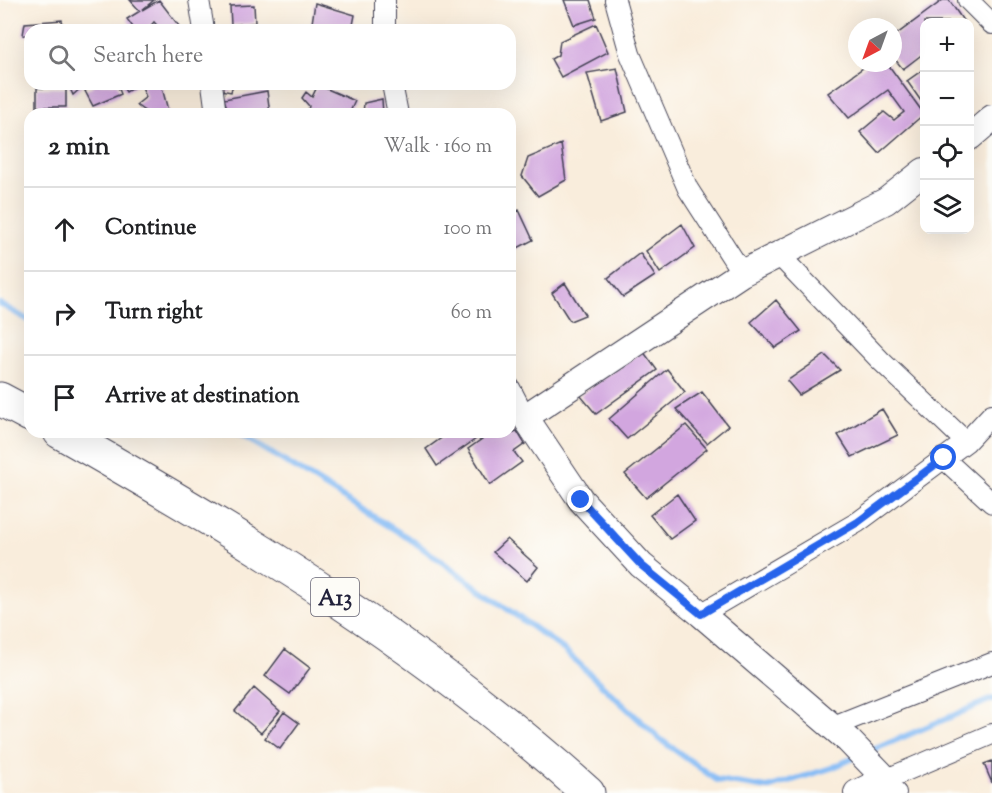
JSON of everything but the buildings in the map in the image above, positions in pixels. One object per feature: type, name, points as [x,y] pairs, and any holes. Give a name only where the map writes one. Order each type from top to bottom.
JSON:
[{"type":"highway","points":[[0,399],[24,412]]},
{"type":"highway","name":"A13","points":[[71,438],[193,507],[302,575],[391,636],[487,706],[588,793]]},
{"type":"street","points":[[200,0],[203,24]]},
{"type":"street","points":[[385,0],[385,24]]},
{"type":"street","points":[[615,0],[630,54],[688,189],[742,273]]},
{"type":"street","points":[[968,0],[992,24]]},
{"type":"street","points":[[213,90],[215,108]]},
{"type":"street","points":[[393,90],[397,108]]},
{"type":"street","points":[[974,133],[992,118]]},
{"type":"street","points":[[525,417],[742,273],[886,201],[920,174]]},
{"type":"street","points":[[779,255],[880,360],[966,442]]},
{"type":"street","points":[[516,400],[525,417],[581,500],[641,565],[848,742],[881,774],[889,787]]},
{"type":"street","points":[[701,614],[858,522],[966,442],[992,414]]},
{"type":"street","points":[[944,458],[992,503]]},
{"type":"street","points":[[848,742],[992,663]]},
{"type":"street","points":[[857,793],[889,787],[992,734]]},
{"type":"waterway","points":[[0,304],[24,318]]},
{"type":"waterway","points":[[247,438],[410,539],[563,649],[661,740],[717,780],[767,788],[831,768],[856,757]]},
{"type":"waterway","points":[[868,752],[992,699]]},
{"type":"route","points":[[581,500],[641,565],[701,614],[858,522],[944,458]]}]
